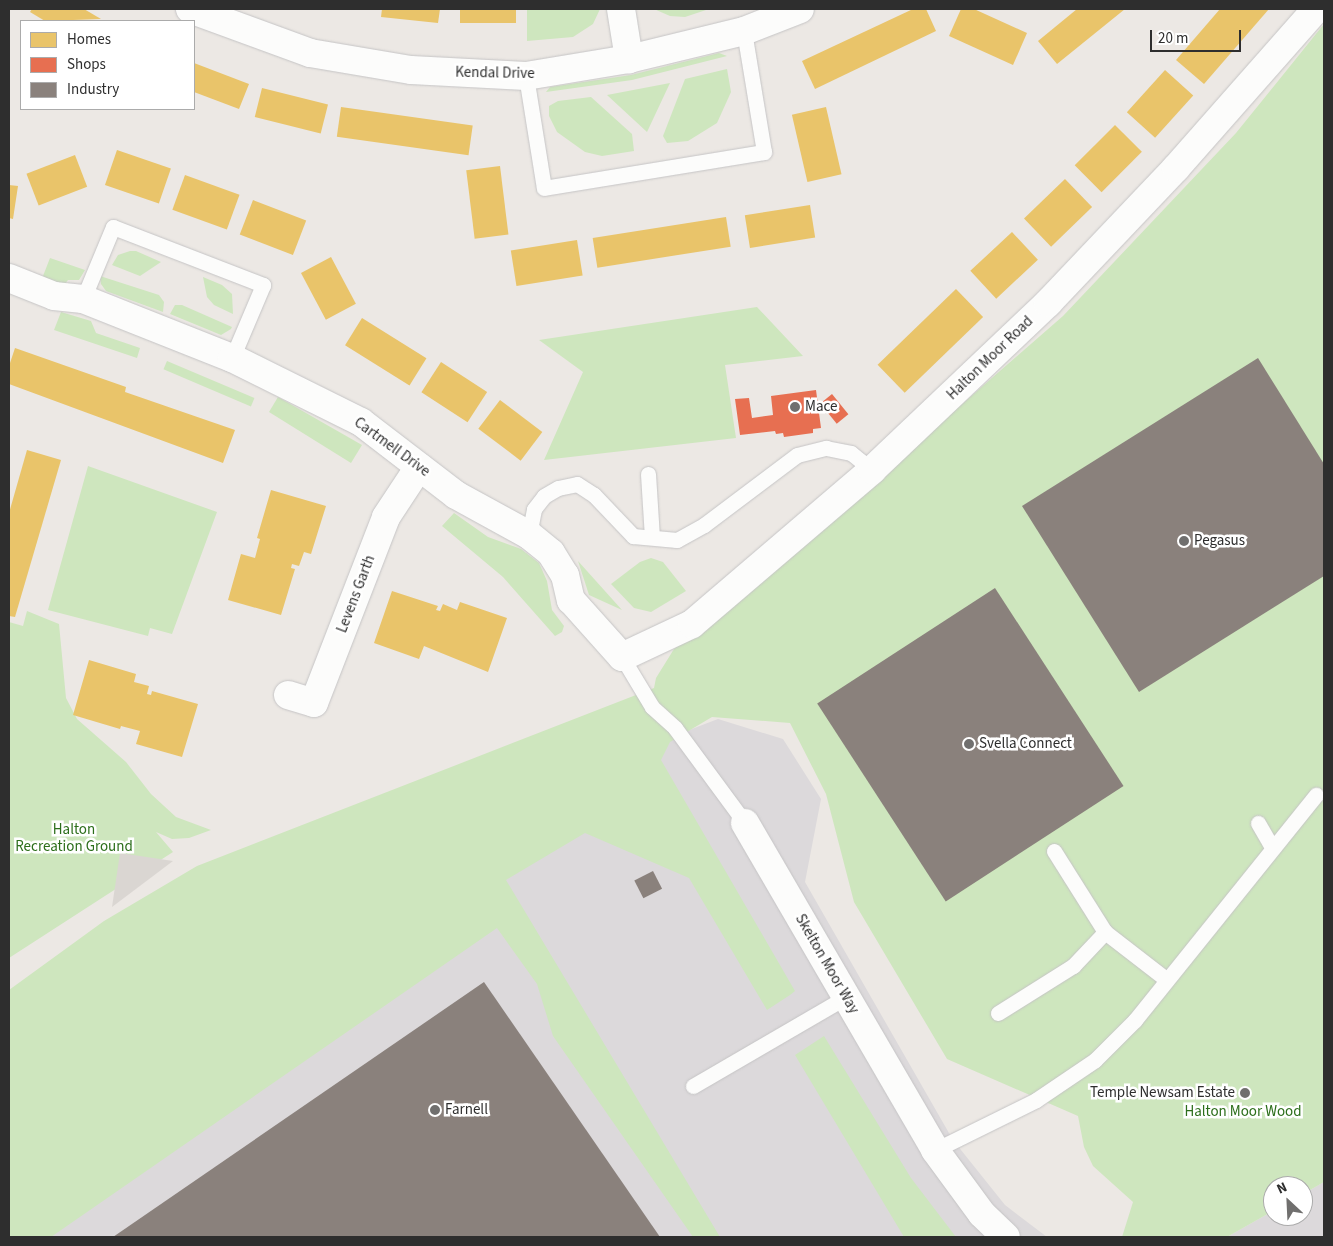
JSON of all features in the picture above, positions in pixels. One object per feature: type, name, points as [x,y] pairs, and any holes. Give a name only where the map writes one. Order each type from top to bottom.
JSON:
[{"type":"street","name":"Kendal Drive","points":[[190,9],[310,53],[412,70],[526,76],[629,59],[744,31],[800,9]]},
{"type":"street","points":[[621,9],[629,59]]},
{"type":"street","name":"Halton Moor Road","points":[[622,657],[692,624],[872,470],[1054,296],[1176,168],[1316,9]]},
{"type":"street","name":"Cartmell Drive","points":[[9,278],[54,296],[83,299],[232,358],[360,422],[456,495],[529,535],[551,553],[565,575],[570,600],[622,657]]},
{"type":"street","name":"Levens Garth","points":[[288,695],[314,703],[386,517],[419,466]]},
{"type":"street","name":"Skelton Moor Way","points":[[745,823],[935,1150],[982,1214],[1006,1237]]},
{"type":"lane","points":[[526,76],[544,188],[764,152],[744,31]]},
{"type":"lane","points":[[83,299],[114,227],[263,284],[232,358]]},
{"type":"lane","points":[[529,535],[534,509],[544,496],[558,488],[577,484],[594,495],[634,536],[677,540],[704,525],[797,455],[826,448],[851,453],[872,470]]},
{"type":"lane","points":[[648,474],[652,537]]},
{"type":"lane","name":"Cartmell Drive","points":[[622,657],[644,693]]},
{"type":"lane","name":"Skelton Moor Way","points":[[644,693],[652,707],[675,728],[745,823]]},
{"type":"lane","points":[[935,1150],[1036,1100],[1095,1060],[1135,1020],[1272,847],[1316,795]]},
{"type":"lane","points":[[1258,823],[1272,847]]},
{"type":"lane","points":[[1054,851],[1105,932],[1167,980]]},
{"type":"lane","points":[[998,1013],[1074,966],[1105,932]]},
{"type":"lane","points":[[693,1086],[846,997]]},
{"type":"shaded area","points":[[718,719],[783,739],[821,799],[805,882],[953,1140],[1005,1205],[1047,1237],[9,1237],[385,846]]},
{"type":"shaded area","points":[[120,853],[173,861],[112,907]]},
{"type":"shaded area","points":[[1324,1182],[1324,1237],[1227,1237],[1263,1217],[1263,1226],[1313,1226],[1313,1188]]},
{"type":"green space","points":[[527,9],[600,9],[593,24],[573,37],[527,41]]},
{"type":"green space","points":[[654,9],[709,9],[685,17],[670,16]]},
{"type":"green space","name":"Halton Moor Wood","points":[[1324,24],[1324,1182],[1313,1188],[1313,1176],[1263,1176],[1263,1217],[1227,1237],[1122,1237],[1133,1202],[1093,1166],[1084,1147],[1078,1116],[947,1059],[854,902],[826,794],[790,723],[712,717],[670,742],[661,760],[795,991],[790,995],[767,1010],[689,878],[585,833],[506,880],[720,1237],[693,1237],[553,1036],[537,984],[497,928],[51,1237],[9,1237],[9,990],[104,921],[197,866],[654,688],[656,678],[674,649],[720,615],[1063,316],[1236,133]]},
{"type":"green space","points":[[719,53],[727,56],[632,80],[546,92],[550,87],[631,75]]},
{"type":"green space","points":[[727,69],[731,92],[717,123],[688,141],[667,143],[663,136],[685,79]]},
{"type":"green space","points":[[670,83],[647,132],[607,95]]},
{"type":"green space","points":[[591,97],[632,134],[634,151],[602,156],[585,152],[557,132],[549,116],[549,106],[558,101]]},
{"type":"green space","points":[[136,251],[161,262],[140,276],[112,265],[118,255]]},
{"type":"green space","points":[[50,258],[85,270],[79,280],[68,280],[61,289],[53,287],[43,276]]},
{"type":"green space","points":[[100,276],[159,295],[164,302],[163,312],[106,291],[101,284]]},
{"type":"green space","points":[[203,277],[222,285],[232,294],[233,314],[214,305],[207,297]]},
{"type":"green space","points":[[175,305],[182,305],[232,327],[221,335],[170,314]]},
{"type":"green space","points":[[757,307],[803,356],[725,365],[736,438],[544,460],[583,372],[539,340]]},
{"type":"green space","points":[[61,312],[91,321],[96,333],[140,348],[137,358],[54,330]]},
{"type":"green space","points":[[167,361],[254,398],[251,406],[163,369]]},
{"type":"green space","points":[[278,397],[362,445],[351,463],[269,412]]},
{"type":"green space","points":[[88,466],[217,512],[172,634],[150,628],[148,636],[48,610]]},
{"type":"green space","points":[[454,513],[488,537],[521,549],[539,563],[547,581],[552,610],[564,626],[562,632],[555,636],[503,577],[442,526]]},
{"type":"green space","points":[[651,558],[663,562],[686,591],[651,612],[634,608],[611,584],[640,562]]},
{"type":"green space","points":[[578,561],[622,610],[589,595]]},
{"type":"green space","name":"Halton Recreation Ground","points":[[27,611],[59,624],[66,698],[77,719],[126,762],[151,794],[176,817],[211,830],[189,838],[172,839],[156,832],[173,852],[9,958],[9,622],[23,626]]},
{"type":"green space","points":[[824,1036],[911,1178],[956,1237],[904,1237],[795,1055]]},
{"type":"building: Homes","points":[[32,9],[84,9],[101,19],[43,20],[30,12]]},
{"type":"building: Homes","points":[[382,9],[440,9],[438,23],[381,17]]},
{"type":"building: Homes","points":[[460,9],[516,9],[516,23],[460,23]]},
{"type":"building: Homes","points":[[913,9],[926,9],[936,31],[815,89],[802,61]]},
{"type":"building: Homes","points":[[961,9],[974,9],[1027,33],[1013,65],[949,36]]},
{"type":"building: Homes","points":[[1077,9],[1125,9],[1057,64],[1038,41]]},
{"type":"building: Homes","points":[[1220,9],[1269,9],[1204,84],[1176,60]]},
{"type":"building: Homes","points":[[195,63],[249,84],[239,109],[195,92]]},
{"type":"building: Homes","points":[[1165,70],[1193,95],[1155,138],[1127,112]]},
{"type":"building: Homes","points":[[262,88],[328,104],[321,134],[255,117]]},
{"type":"building: Homes","points":[[341,107],[473,126],[469,155],[337,137]]},
{"type":"building: Homes","points":[[826,107],[842,174],[807,182],[792,115]]},
{"type":"building: Homes","points":[[1115,125],[1142,152],[1102,192],[1075,165]]},
{"type":"building: Homes","points":[[117,150],[171,169],[159,204],[105,185]]},
{"type":"building: Homes","points":[[75,155],[87,187],[39,205],[26,174]]},
{"type":"building: Homes","points":[[500,166],[508,234],[475,239],[466,170]]},
{"type":"building: Homes","points":[[185,175],[240,195],[227,230],[172,210]]},
{"type":"building: Homes","points":[[1065,179],[1092,207],[1051,247],[1024,219]]},
{"type":"building: Homes","points":[[9,185],[18,186],[13,219],[9,218]]},
{"type":"building: Homes","points":[[253,200],[306,220],[293,255],[240,235]]},
{"type":"building: Homes","points":[[810,205],[815,238],[750,248],[745,215]]},
{"type":"building: Homes","points":[[726,217],[731,247],[597,268],[593,238]]},
{"type":"building: Homes","points":[[1012,232],[1038,260],[996,299],[970,271]]},
{"type":"building: Homes","points":[[577,240],[583,276],[516,286],[511,250]]},
{"type":"building: Homes","points":[[331,257],[356,304],[326,320],[301,273]]},
{"type":"building: Homes","points":[[956,289],[983,317],[905,393],[878,365]]},
{"type":"building: Homes","points":[[362,318],[426,358],[409,385],[345,345]]},
{"type":"building: Homes","points":[[15,348],[126,387],[125,392],[235,430],[223,463],[9,384],[9,366]]},
{"type":"building: Homes","points":[[441,362],[487,392],[468,422],[421,392]]},
{"type":"building: Homes","points":[[500,400],[542,432],[521,461],[478,429]]},
{"type":"building: Homes","points":[[27,450],[61,460],[15,617],[9,616],[9,513]]},
{"type":"building: Homes","points":[[271,490],[326,506],[311,554],[304,552],[299,566],[292,564],[291,568],[295,569],[281,615],[228,600],[241,554],[255,558],[260,539],[257,538]]},
{"type":"building: Homes","points":[[392,591],[438,606],[436,610],[440,611],[443,604],[457,610],[460,602],[507,618],[488,672],[424,646],[419,659],[374,643]]},
{"type":"building: Homes","points":[[89,660],[136,674],[134,682],[149,686],[147,694],[151,695],[152,691],[198,704],[182,757],[136,744],[140,731],[121,726],[120,729],[73,715]]},
{"type":"building: Shops","name":"Mace","points":[[816,390],[821,428],[813,429],[813,433],[784,437],[783,433],[776,434],[775,431],[740,435],[735,399],[749,398],[752,418],[773,415],[771,396]]},
{"type":"building: Shops","points":[[832,394],[848,414],[837,424],[820,403]]},
{"type":"building: Industry","name":"Pegasus","points":[[1258,358],[1324,464],[1324,576],[1139,692],[1022,506]]},
{"type":"building: Industry","name":"Svella Connect","points":[[995,588],[1124,786],[946,901],[817,703]]},
{"type":"building: Industry","points":[[653,871],[662,889],[643,898],[634,881]]},
{"type":"building: Industry","name":"Farnell","points":[[484,982],[660,1237],[113,1237]]},
{"type":"place","name":"Mace","points":[[795,407]]},
{"type":"place","name":"Pegasus","points":[[1184,541]]},
{"type":"place","name":"Svella Connect","points":[[969,744]]},
{"type":"place","name":"Temple Newsam Estate","points":[[1245,1093]]},
{"type":"place","name":"Farnell","points":[[435,1110]]}]
